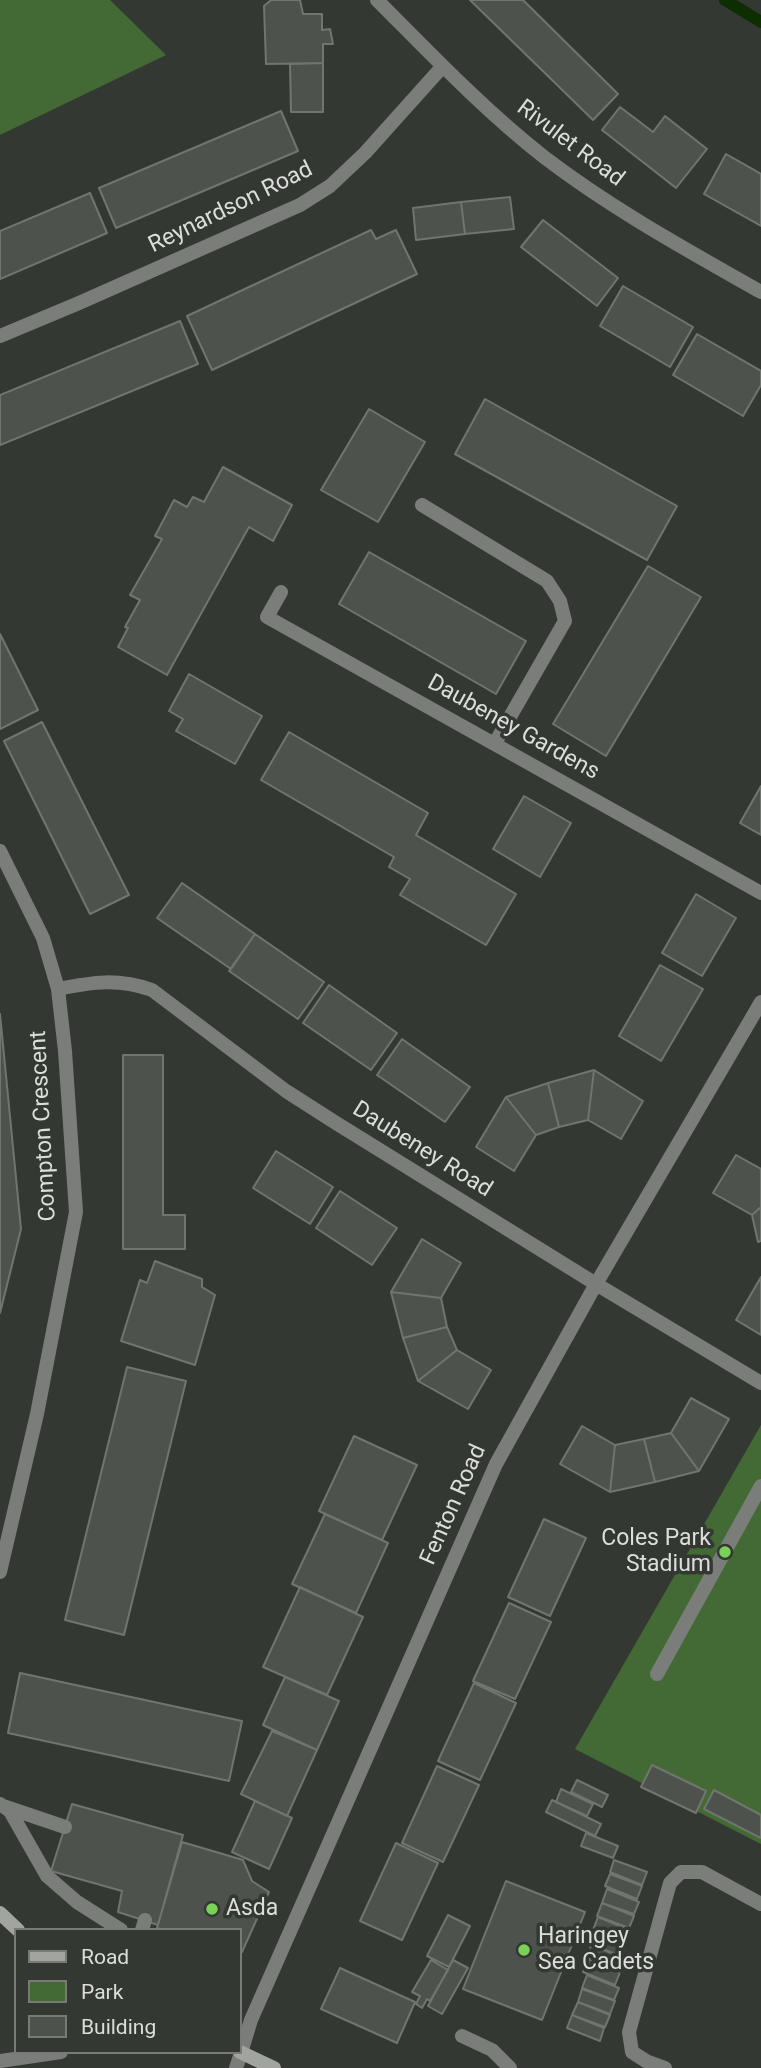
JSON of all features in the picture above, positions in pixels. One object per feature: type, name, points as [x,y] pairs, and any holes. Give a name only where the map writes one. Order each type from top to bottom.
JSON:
[{"type":"street","name":"Rivulet Road","points":[[377,0],[478,102],[545,157],[631,218],[761,292]]},
{"type":"street","name":"Reynardson Road","points":[[0,336],[300,205],[330,186],[365,153],[443,66]]},
{"type":"street","points":[[422,505],[547,581],[560,601],[565,621],[495,743]]},
{"type":"street","name":"Daubeney Gardens","points":[[281,592],[267,617],[761,893]]},
{"type":"street","name":"Compton Crescent","points":[[0,851],[43,938],[58,989],[76,1212],[37,1414],[0,1572]]},
{"type":"street","name":"Daubeney Road","points":[[58,989],[105,981],[133,983],[152,990],[286,1091],[761,1383]]},
{"type":"street","name":"Fenton Road","points":[[242,2046],[251,2020],[496,1464],[596,1284],[761,1002]]},
{"type":"street","points":[[657,1674],[761,1486]]},
{"type":"street","points":[[1,1805],[65,1827]]},
{"type":"street","points":[[1,1805],[10,1811],[40,1866],[53,1882],[77,1902],[118,1928]]},
{"type":"street","points":[[665,2068],[632,2052],[629,2032],[670,1883],[681,1872],[702,1872],[761,1904]]},
{"type":"street","points":[[0,1913],[17,1928]]},
{"type":"street","points":[[462,2036],[492,2050],[510,2068]]},
{"type":"street","points":[[242,2053],[274,2068]]},
{"type":"street","points":[[0,2061],[47,2054]]},
{"type":"green space","points":[[0,0],[110,0],[166,55],[0,135]]},
{"type":"green space","name":"Coles Park Stadium","points":[[761,1425],[761,1844],[575,1749]]},
{"type":"building","points":[[271,0],[300,0],[303,14],[322,14],[322,30],[330,29],[333,44],[323,44],[323,63],[266,64],[264,6]]},
{"type":"building","points":[[470,0],[523,0],[618,94],[593,120]]},
{"type":"building","points":[[323,63],[323,112],[291,112],[290,64]]},
{"type":"building","points":[[620,107],[653,132],[665,116],[707,149],[676,188],[602,130]]},
{"type":"building","points":[[281,111],[298,151],[116,228],[99,188]]},
{"type":"building","points":[[726,154],[761,174],[761,226],[704,194]]},
{"type":"building","points":[[90,193],[107,233],[0,279],[0,231]]},
{"type":"building","points":[[510,197],[514,229],[465,234],[461,202]]},
{"type":"building","points":[[461,202],[465,234],[416,240],[413,208]]},
{"type":"building","points":[[543,220],[618,278],[597,306],[521,247]]},
{"type":"building","points":[[371,230],[376,239],[396,230],[417,274],[212,370],[187,316]]},
{"type":"building","points":[[623,286],[693,327],[670,367],[600,326]]},
{"type":"building","points":[[180,321],[198,364],[0,445],[0,395]]},
{"type":"building","points":[[697,334],[761,371],[761,385],[743,416],[673,375]]},
{"type":"building","points":[[485,399],[677,506],[647,560],[455,454]]},
{"type":"building","points":[[369,409],[425,442],[378,522],[321,490]]},
{"type":"building","points":[[223,467],[292,505],[273,541],[249,527],[167,675],[118,647],[128,628],[125,627],[140,600],[130,595],[162,539],[155,536],[174,500],[187,507],[193,497],[204,502]]},
{"type":"building","points":[[369,552],[526,641],[496,694],[339,604]]},
{"type":"building","points":[[648,566],[701,597],[606,756],[553,724]]},
{"type":"building","points":[[0,634],[38,710],[0,729]]},
{"type":"building","points":[[189,674],[262,716],[235,764],[176,731],[183,719],[169,711]]},
{"type":"building","points":[[42,722],[129,895],[90,914],[4,741]]},
{"type":"building","points":[[289,732],[428,813],[416,835],[516,894],[486,945],[400,895],[410,879],[389,867],[394,857],[261,780]]},
{"type":"building","points":[[761,786],[761,835],[740,823]]},
{"type":"building","points":[[524,796],[571,823],[540,877],[493,849]]},
{"type":"building","points":[[182,883],[255,934],[231,969],[157,918]]},
{"type":"building","points":[[696,894],[736,918],[702,976],[662,953]]},
{"type":"building","points":[[255,934],[324,982],[298,1019],[229,971]]},
{"type":"building","points":[[660,965],[703,989],[661,1061],[619,1036]]},
{"type":"building","points":[[329,985],[397,1033],[371,1070],[303,1023]]},
{"type":"building","points":[[0,1014],[21,1229],[0,1313]]},
{"type":"building","points":[[402,1039],[470,1087],[445,1122],[377,1075]]},
{"type":"building","points":[[123,1055],[163,1055],[163,1215],[185,1215],[185,1249],[123,1249]]},
{"type":"building","points":[[594,1070],[643,1101],[621,1139],[588,1120]]},
{"type":"building","points":[[594,1070],[588,1120],[559,1127],[548,1083]]},
{"type":"building","points":[[548,1083],[559,1127],[536,1135],[506,1097]]},
{"type":"building","points":[[506,1097],[536,1135],[514,1171],[476,1147]]},
{"type":"building","points":[[276,1151],[333,1187],[310,1224],[253,1188]]},
{"type":"building","points":[[736,1155],[761,1169],[761,1207],[752,1215],[713,1193]]},
{"type":"building","points":[[340,1191],[397,1228],[372,1265],[316,1228]]},
{"type":"building","points":[[761,1207],[761,1241],[758,1242],[752,1215]]},
{"type":"building","points":[[422,1239],[461,1263],[441,1298],[391,1292]]},
{"type":"building","points":[[155,1261],[202,1279],[202,1287],[215,1295],[195,1365],[121,1341],[140,1280],[147,1283]]},
{"type":"building","points":[[761,1277],[761,1335],[736,1320]]},
{"type":"building","points":[[391,1292],[441,1298],[447,1327],[403,1338]]},
{"type":"building","points":[[447,1327],[457,1350],[418,1381],[403,1338]]},
{"type":"building","points":[[457,1350],[491,1370],[468,1409],[418,1381]]},
{"type":"building","points":[[127,1367],[186,1381],[124,1635],[65,1620]]},
{"type":"building","points":[[691,1398],[729,1419],[699,1471],[671,1433]]},
{"type":"building","points":[[582,1426],[615,1445],[610,1492],[560,1464]]},
{"type":"building","points":[[671,1433],[699,1471],[655,1482],[644,1439]]},
{"type":"building","points":[[354,1436],[417,1465],[382,1540],[319,1511]]},
{"type":"building","points":[[644,1439],[655,1482],[610,1492],[615,1445]]},
{"type":"building","points":[[325,1514],[388,1543],[356,1613],[292,1584]]},
{"type":"building","points":[[544,1519],[586,1538],[550,1616],[508,1597]]},
{"type":"building","points":[[300,1587],[363,1617],[327,1695],[263,1667]]},
{"type":"building","points":[[509,1603],[551,1622],[515,1699],[473,1681]]},
{"type":"building","points":[[20,1673],[242,1721],[229,1781],[8,1733]]},
{"type":"building","points":[[285,1677],[339,1701],[317,1750],[263,1725]]},
{"type":"building","points":[[474,1683],[516,1703],[480,1780],[438,1761]]},
{"type":"building","points":[[272,1731],[317,1750],[287,1816],[241,1794]]},
{"type":"building","points":[[652,1765],[706,1791],[696,1813],[641,1787]]},
{"type":"building","points":[[437,1766],[479,1785],[443,1862],[402,1843]]},
{"type":"building","points":[[577,1780],[608,1795],[602,1807],[571,1792]]},
{"type":"building","points":[[561,1789],[593,1804],[587,1816],[556,1802]]},
{"type":"building","points":[[714,1790],[761,1815],[761,1838],[704,1809]]},
{"type":"building","points":[[552,1800],[601,1824],[595,1836],[546,1812]]},
{"type":"building","points":[[255,1801],[292,1818],[269,1869],[232,1852]]},
{"type":"building","name":"Asda","points":[[72,1804],[183,1835],[158,1925],[118,1912],[122,1891],[51,1871]]},
{"type":"building","points":[[586,1833],[618,1846],[613,1858],[581,1846]]},
{"type":"building","name":"Asda","points":[[182,1842],[243,1860],[252,1881],[269,1892],[242,1952],[242,1928],[157,1928]]},
{"type":"building","points":[[396,1843],[438,1863],[402,1940],[360,1921]]},
{"type":"building","points":[[614,1860],[647,1872],[642,1885],[610,1872]]},
{"type":"building","points":[[610,1874],[642,1886],[637,1899],[605,1886]]},
{"type":"building","name":"Haringey Sea Cadets","points":[[506,1881],[585,1912],[542,2020],[463,1989]]},
{"type":"building","points":[[607,1889],[639,1902],[634,1914],[602,1903]]},
{"type":"building","points":[[602,1903],[634,1916],[629,1928],[597,1916]]},
{"type":"building","points":[[448,1915],[470,1926],[449,1967],[427,1956]]},
{"type":"building","points":[[598,1917],[630,1930],[625,1942],[593,1930]]},
{"type":"building","points":[[594,1931],[626,1944],[621,1956],[589,1944]]},
{"type":"building","points":[[591,1945],[624,1958],[619,1970],[587,1958]]},
{"type":"building","points":[[588,1959],[620,1972],[615,1985],[583,1972]]},
{"type":"building","points":[[431,1960],[448,1970],[430,2001],[427,1999],[422,2008],[416,2004],[420,1996],[412,1992]]},
{"type":"building","points":[[453,1960],[468,1968],[442,2014],[428,2006]]},
{"type":"building","points":[[340,1968],[415,2002],[397,2043],[321,2009]]},
{"type":"building","points":[[587,1975],[619,1988],[614,2000],[582,1988]]},
{"type":"building","points":[[582,1989],[615,2001],[610,2014],[578,2002]]},
{"type":"building","points":[[578,2002],[610,2015],[605,2027],[572,2015]]},
{"type":"building","points":[[572,2015],[604,2028],[600,2041],[567,2028]]},
{"type":"waterway","points":[[725,0],[761,22]]},
{"type":"place","name":"Coles Park Stadium","points":[[725,1552]]},
{"type":"place","name":"Asda","points":[[212,1909]]},
{"type":"place","name":"Haringey Sea Cadets","points":[[524,1950]]}]
